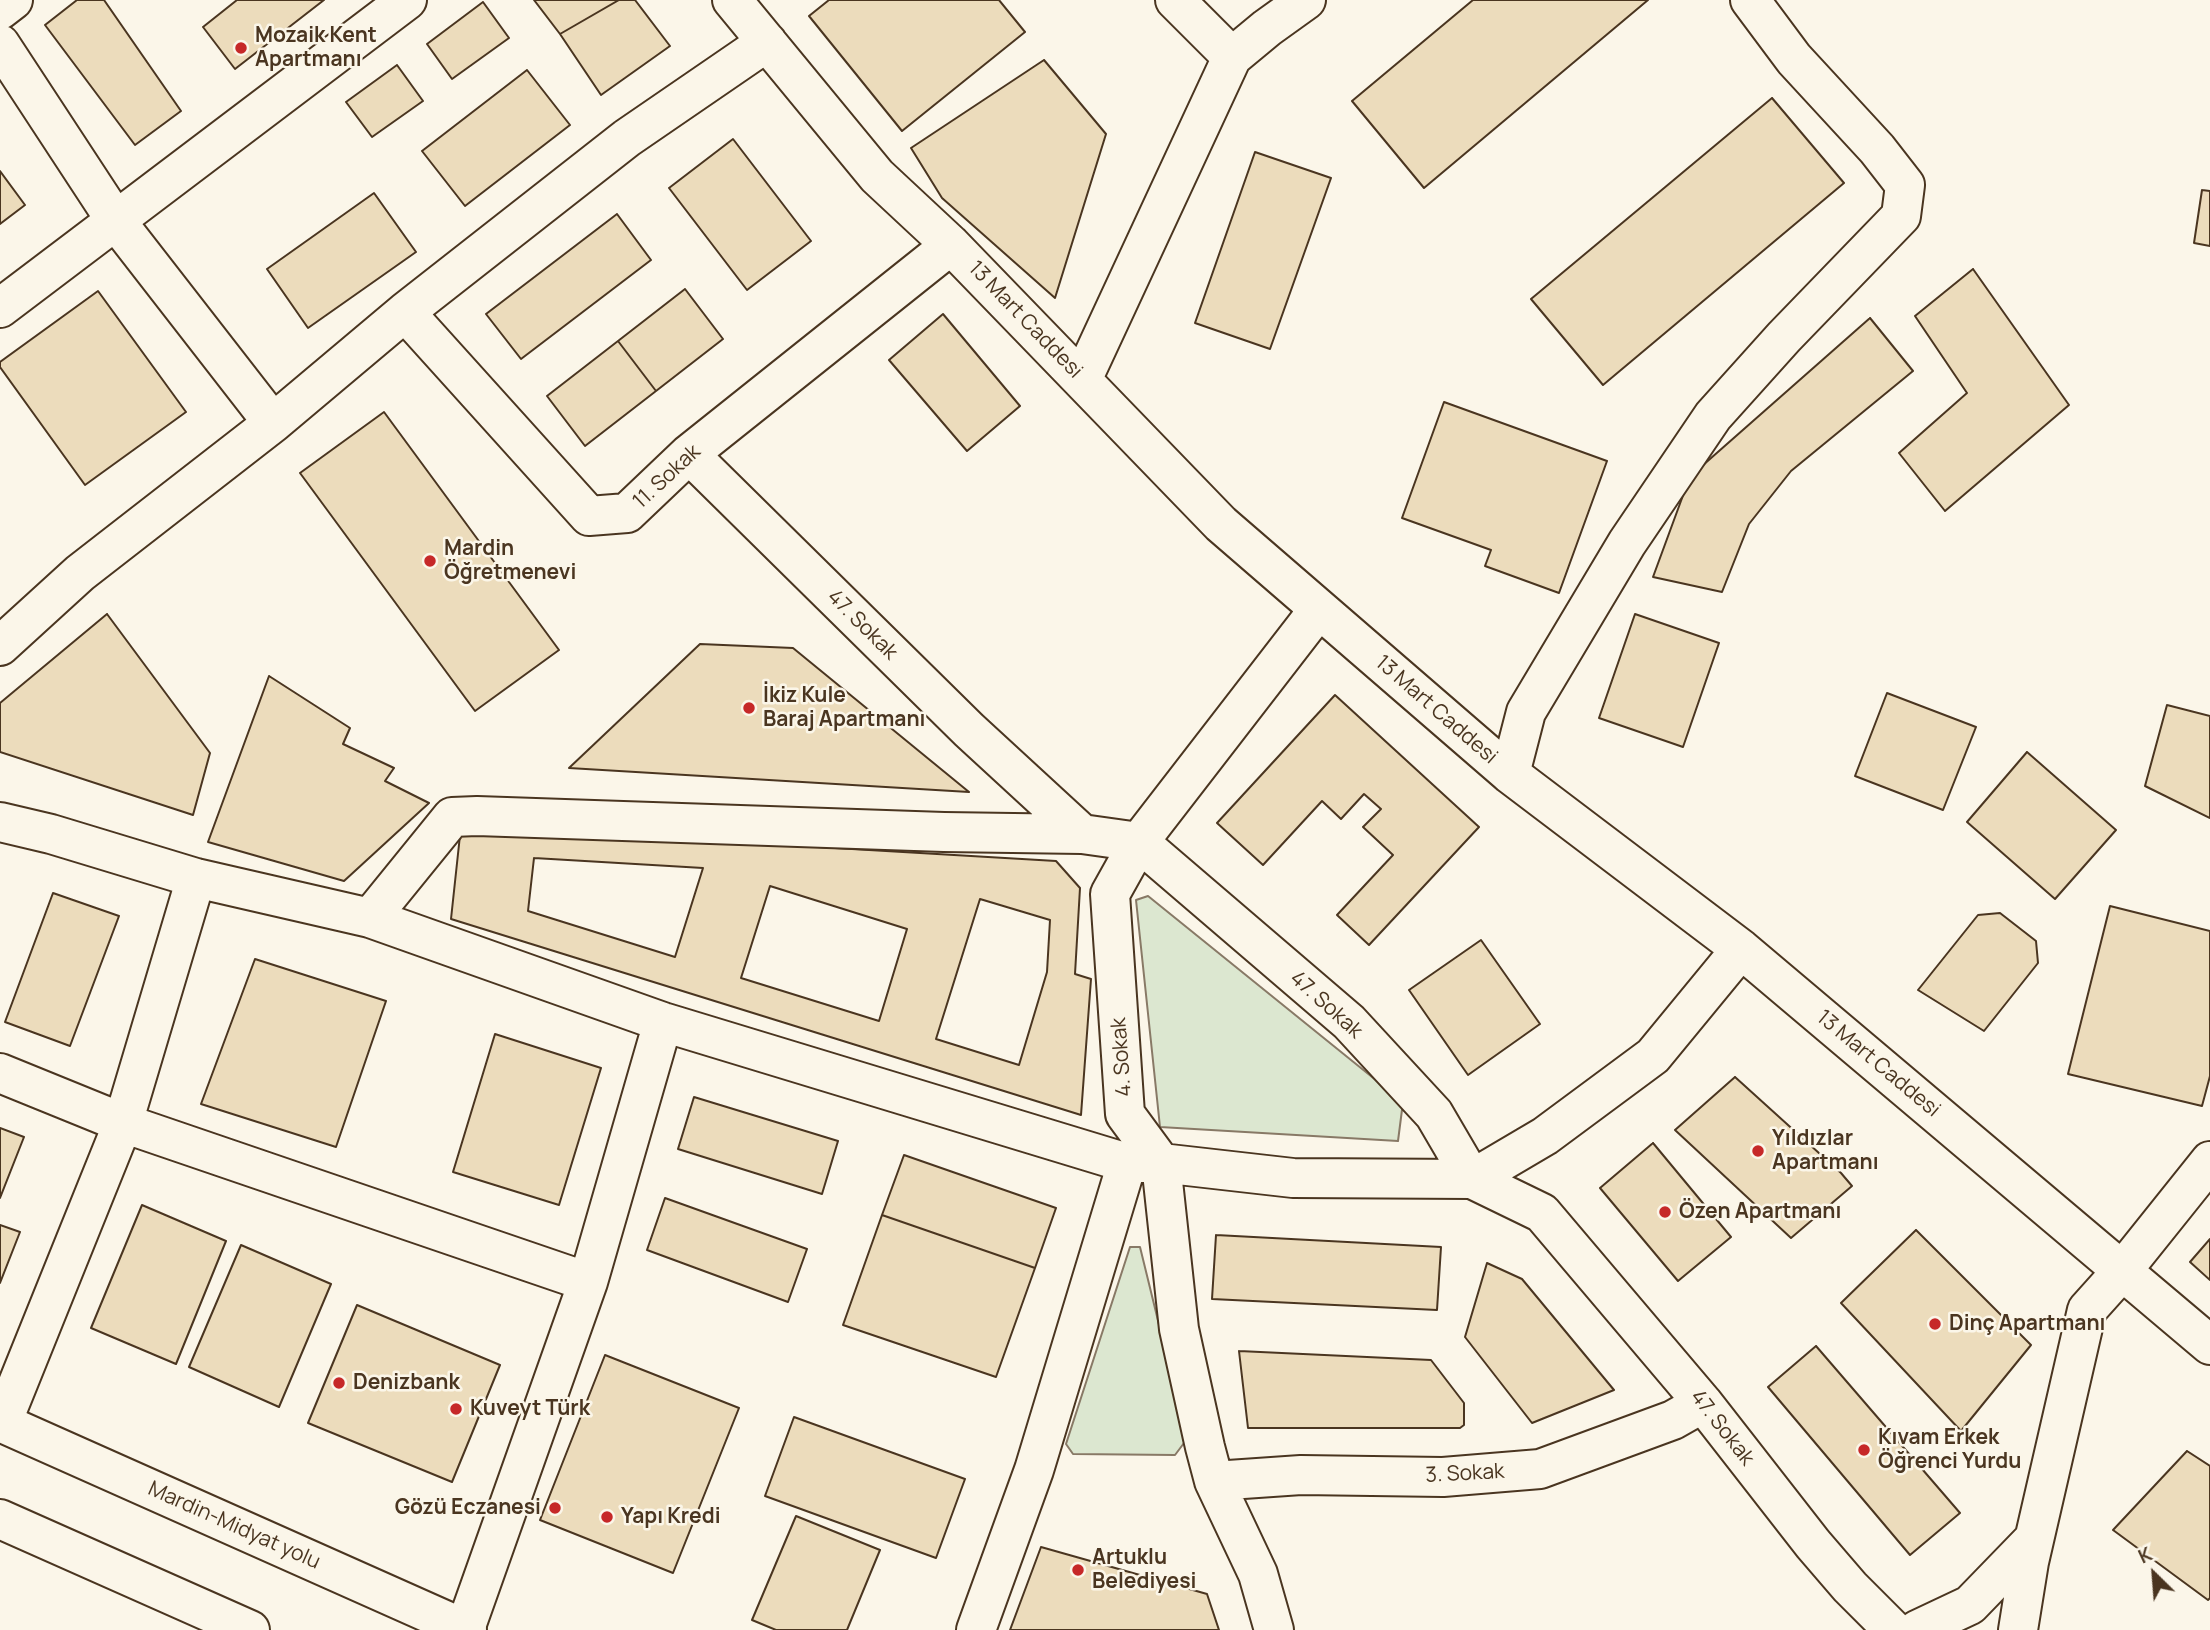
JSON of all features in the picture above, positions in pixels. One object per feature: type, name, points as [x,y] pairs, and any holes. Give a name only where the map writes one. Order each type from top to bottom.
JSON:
[{"type":"main road","points":[[0,10],[13,0]]},
{"type":"main road","points":[[0,308],[407,0]]},
{"type":"main road","name":"13 Mart Caddesi","points":[[732,0],[877,176],[951,245],[1221,524],[1510,774],[1741,949],[2210,1345]]},
{"type":"main road","points":[[1175,0],[1232,57]]},
{"type":"main road","points":[[1082,380],[1232,57],[1306,0]]},
{"type":"main road","points":[[1510,774],[1526,712],[1626,543],[1713,416],[1784,337],[1902,216],[1905,186],[1877,149],[1794,59],[1750,0]]},
{"type":"main road","points":[[0,646],[80,573],[273,423],[405,312],[627,138],[766,42]]},
{"type":"main road","points":[[0,44],[116,221],[273,423]]},
{"type":"main road","name":"11. Sokak","points":[[405,312],[589,516],[627,513],[689,454],[951,245]]},
{"type":"main road","name":"47. Sokak","points":[[689,454],[969,730],[1082,834]]},
{"type":"main road","name":"4. Sokak","points":[[1144,1163],[1125,1114],[1110,894],[1139,842],[1319,608]]},
{"type":"main road","points":[[370,918],[452,817],[1082,834],[1139,842]]},
{"type":"main road","points":[[0,822],[51,834],[196,878],[370,918],[663,1022],[1144,1163],[1293,1178],[1472,1179],[1545,1136],[1653,1056],[1741,949]]},
{"type":"main road","name":"47. Sokak","points":[[1139,842],[1349,1022],[1433,1114],[1472,1179],[1542,1213],[1703,1403],[1813,1544],[1850,1587],[1893,1630]]},
{"type":"main road","points":[[1,1423],[123,1123],[196,878]]},
{"type":"main road","points":[[466,1629],[588,1282],[663,1022]]},
{"type":"main road","points":[[0,1073],[123,1123],[588,1282]]},
{"type":"main road","points":[[2018,1630],[2034,1540],[2087,1311],[2210,1161]]},
{"type":"main road","points":[[1144,1163],[1214,1481],[1258,1574],[1274,1630]]},
{"type":"main road","points":[[976,1630],[1144,1163]]},
{"type":"main road","name":"3. Sokak","points":[[1214,1481],[1301,1475],[1443,1477],[1540,1469],[1672,1420],[1703,1403]]},
{"type":"main road","name":"Mardin-Midyat yolu","points":[[1,1423],[466,1629]]},
{"type":"main road","points":[[0,1519],[250,1630]]},
{"type":"main road","points":[[1917,1630],[1970,1605],[2034,1540]]},
{"type":"green space","points":[[1148,896],[1403,1102],[1398,1141],[1160,1127],[1136,900]]},
{"type":"green space","points":[[1130,1247],[1140,1247],[1187,1439],[1175,1455],[1073,1454],[1066,1444]]},
{"type":"building","points":[[77,0],[104,0],[181,111],[135,145],[45,25]]},
{"type":"building","name":"Mozaik Kent Apartmanı","points":[[237,0],[324,0],[235,69],[203,27]]},
{"type":"building","points":[[534,0],[619,0],[560,34]]},
{"type":"building","points":[[619,0],[635,0],[670,46],[601,95],[560,34]]},
{"type":"building","points":[[829,0],[999,0],[1025,32],[902,131],[809,16]]},
{"type":"building","points":[[1473,0],[1648,0],[1424,188],[1352,101]]},
{"type":"building","points":[[483,2],[509,38],[452,79],[427,44]]},
{"type":"building","points":[[1044,60],[1106,134],[1055,298],[942,198],[911,148]]},
{"type":"building","points":[[397,65],[423,101],[372,137],[346,102]]},
{"type":"building","points":[[527,70],[570,125],[465,206],[422,151]]},
{"type":"building","points":[[1772,98],[1844,183],[1603,385],[1531,299]]},
{"type":"building","points":[[733,139],[811,241],[747,290],[669,188]]},
{"type":"building","points":[[1255,152],[1331,178],[1270,349],[1195,323]]},
{"type":"building","points":[[0,171],[25,205],[0,224]]},
{"type":"building","points":[[2202,190],[2210,191],[2210,246],[2194,243]]},
{"type":"building","points":[[374,193],[416,252],[308,328],[267,269]]},
{"type":"building","points":[[617,214],[651,260],[521,359],[486,314]]},
{"type":"building","points":[[1973,269],[2069,405],[1945,511],[1899,453],[1967,393],[1915,316]]},
{"type":"building","points":[[685,289],[723,339],[656,391],[618,341]]},
{"type":"building","points":[[98,291],[186,412],[85,485],[0,367],[0,362]]},
{"type":"building","points":[[943,314],[1020,406],[967,451],[889,360]]},
{"type":"building","points":[[1870,318],[1913,371],[1791,471],[1749,524],[1722,592],[1653,577],[1685,490],[1702,466]]},
{"type":"building","points":[[618,341],[656,391],[585,446],[547,396]]},
{"type":"building","points":[[1444,402],[1607,461],[1559,593],[1485,566],[1491,550],[1402,518]]},
{"type":"building","name":"Mardin Öğretmenevi","points":[[384,412],[559,650],[475,711],[300,473]]},
{"type":"building","points":[[107,614],[210,753],[193,815],[0,752],[0,703]]},
{"type":"building","points":[[1635,614],[1719,643],[1683,747],[1599,718]]},
{"type":"building","name":"İkiz Kule Baraj Apartmanı","points":[[700,644],[793,648],[969,792],[569,768]]},
{"type":"building","points":[[269,676],[350,728],[343,744],[394,768],[385,781],[429,803],[344,881],[208,842]]},
{"type":"building","points":[[1887,693],[1976,727],[1943,810],[1855,776]]},
{"type":"building","points":[[1335,695],[1479,827],[1369,945],[1337,915],[1393,855],[1363,827],[1381,809],[1364,794],[1341,819],[1322,801],[1263,865],[1217,823]]},
{"type":"building","points":[[2167,705],[2210,716],[2210,818],[2145,786]]},
{"type":"building","points":[[2027,752],[2116,830],[2055,899],[1967,822]]},
{"type":"building","points":[[461,826],[1056,861],[1080,888],[1075,974],[1091,979],[1081,1115],[451,919]]},
{"type":"building","points":[[534,858],[703,868],[675,957],[528,911]]},
{"type":"building","points":[[770,886],[907,929],[879,1021],[741,978]]},
{"type":"building","points":[[53,893],[119,916],[70,1046],[5,1022]]},
{"type":"building","points":[[980,899],[1050,920],[1047,972],[1019,1065],[936,1039]]},
{"type":"building","points":[[2110,906],[2210,931],[2210,1076],[2202,1106],[2068,1074]]},
{"type":"building","points":[[2000,913],[2036,941],[2038,963],[1984,1031],[1918,990],[1978,915]]},
{"type":"building","points":[[1481,940],[1540,1024],[1468,1075],[1409,990]]},
{"type":"building","points":[[255,959],[386,1001],[336,1147],[201,1104]]},
{"type":"building","points":[[495,1034],[601,1068],[559,1205],[453,1172]]},
{"type":"building","name":"Yıldızlar Apartmanı","points":[[1735,1077],[1852,1186],[1791,1238],[1675,1130]]},
{"type":"building","points":[[694,1097],[838,1141],[822,1194],[678,1149]]},
{"type":"building","points":[[0,1128],[24,1137],[0,1198]]},
{"type":"building","name":"Özen Apartmanı","points":[[1653,1143],[1731,1237],[1678,1281],[1600,1188]]},
{"type":"building","points":[[904,1155],[1056,1208],[1035,1268],[882,1215]]},
{"type":"building","points":[[665,1198],[807,1249],[788,1302],[647,1250]]},
{"type":"building","points":[[142,1205],[226,1241],[176,1364],[91,1328]]},
{"type":"building","points":[[882,1215],[1035,1268],[996,1377],[843,1325]]},
{"type":"building","points":[[0,1225],[20,1232],[0,1283]]},
{"type":"building","name":"Dinç Apartmanı","points":[[1916,1230],[2031,1345],[1961,1431],[1841,1303]]},
{"type":"building","points":[[1216,1235],[1441,1247],[1437,1310],[1212,1299]]},
{"type":"building","points":[[2210,1239],[2210,1280],[2190,1262]]},
{"type":"building","points":[[241,1245],[331,1284],[279,1407],[189,1367]]},
{"type":"building","points":[[1487,1263],[1522,1279],[1614,1390],[1532,1423],[1465,1337]]},
{"type":"building","points":[[357,1305],[500,1365],[452,1482],[308,1423]]},
{"type":"building","name":"Kıvam Erkek Öğrenci Yurdu","points":[[1816,1346],[1960,1513],[1910,1555],[1768,1387]]},
{"type":"building","points":[[1239,1351],[1431,1360],[1464,1403],[1464,1425],[1460,1428],[1248,1428]]},
{"type":"building","points":[[605,1355],[739,1408],[673,1573],[540,1520]]},
{"type":"building","points":[[794,1417],[965,1479],[936,1558],[765,1496]]},
{"type":"building","points":[[2187,1451],[2210,1466],[2208,1600],[2113,1530]]},
{"type":"building","points":[[796,1516],[880,1550],[847,1630],[776,1630],[752,1620]]},
{"type":"building","name":"Artuklu Belediyesi","points":[[1041,1547],[1207,1594],[1219,1630],[1010,1630]]},
{"type":"place","name":"Mozaik Kent Apartmanı","points":[[241,48]]},
{"type":"place","name":"Mardin Öğretmenevi","points":[[430,561]]},
{"type":"place","name":"İkiz Kule Baraj Apartmanı","points":[[749,708]]},
{"type":"place","name":"Yıldızlar Apartmanı","points":[[1758,1151]]},
{"type":"place","name":"Özen Apartmanı","points":[[1665,1212]]},
{"type":"place","name":"Dinç Apartmanı","points":[[1935,1324]]},
{"type":"place","name":"Denizbank","points":[[339,1383]]},
{"type":"place","name":"Kuveyt Türk","points":[[456,1409]]},
{"type":"place","name":"Kıvam Erkek Öğrenci Yurdu","points":[[1864,1450]]},
{"type":"place","name":"Gözü Eczanesi","points":[[555,1508]]},
{"type":"place","name":"Yapı Kredi","points":[[607,1517]]},
{"type":"place","name":"Artuklu Belediyesi","points":[[1078,1570]]}]
